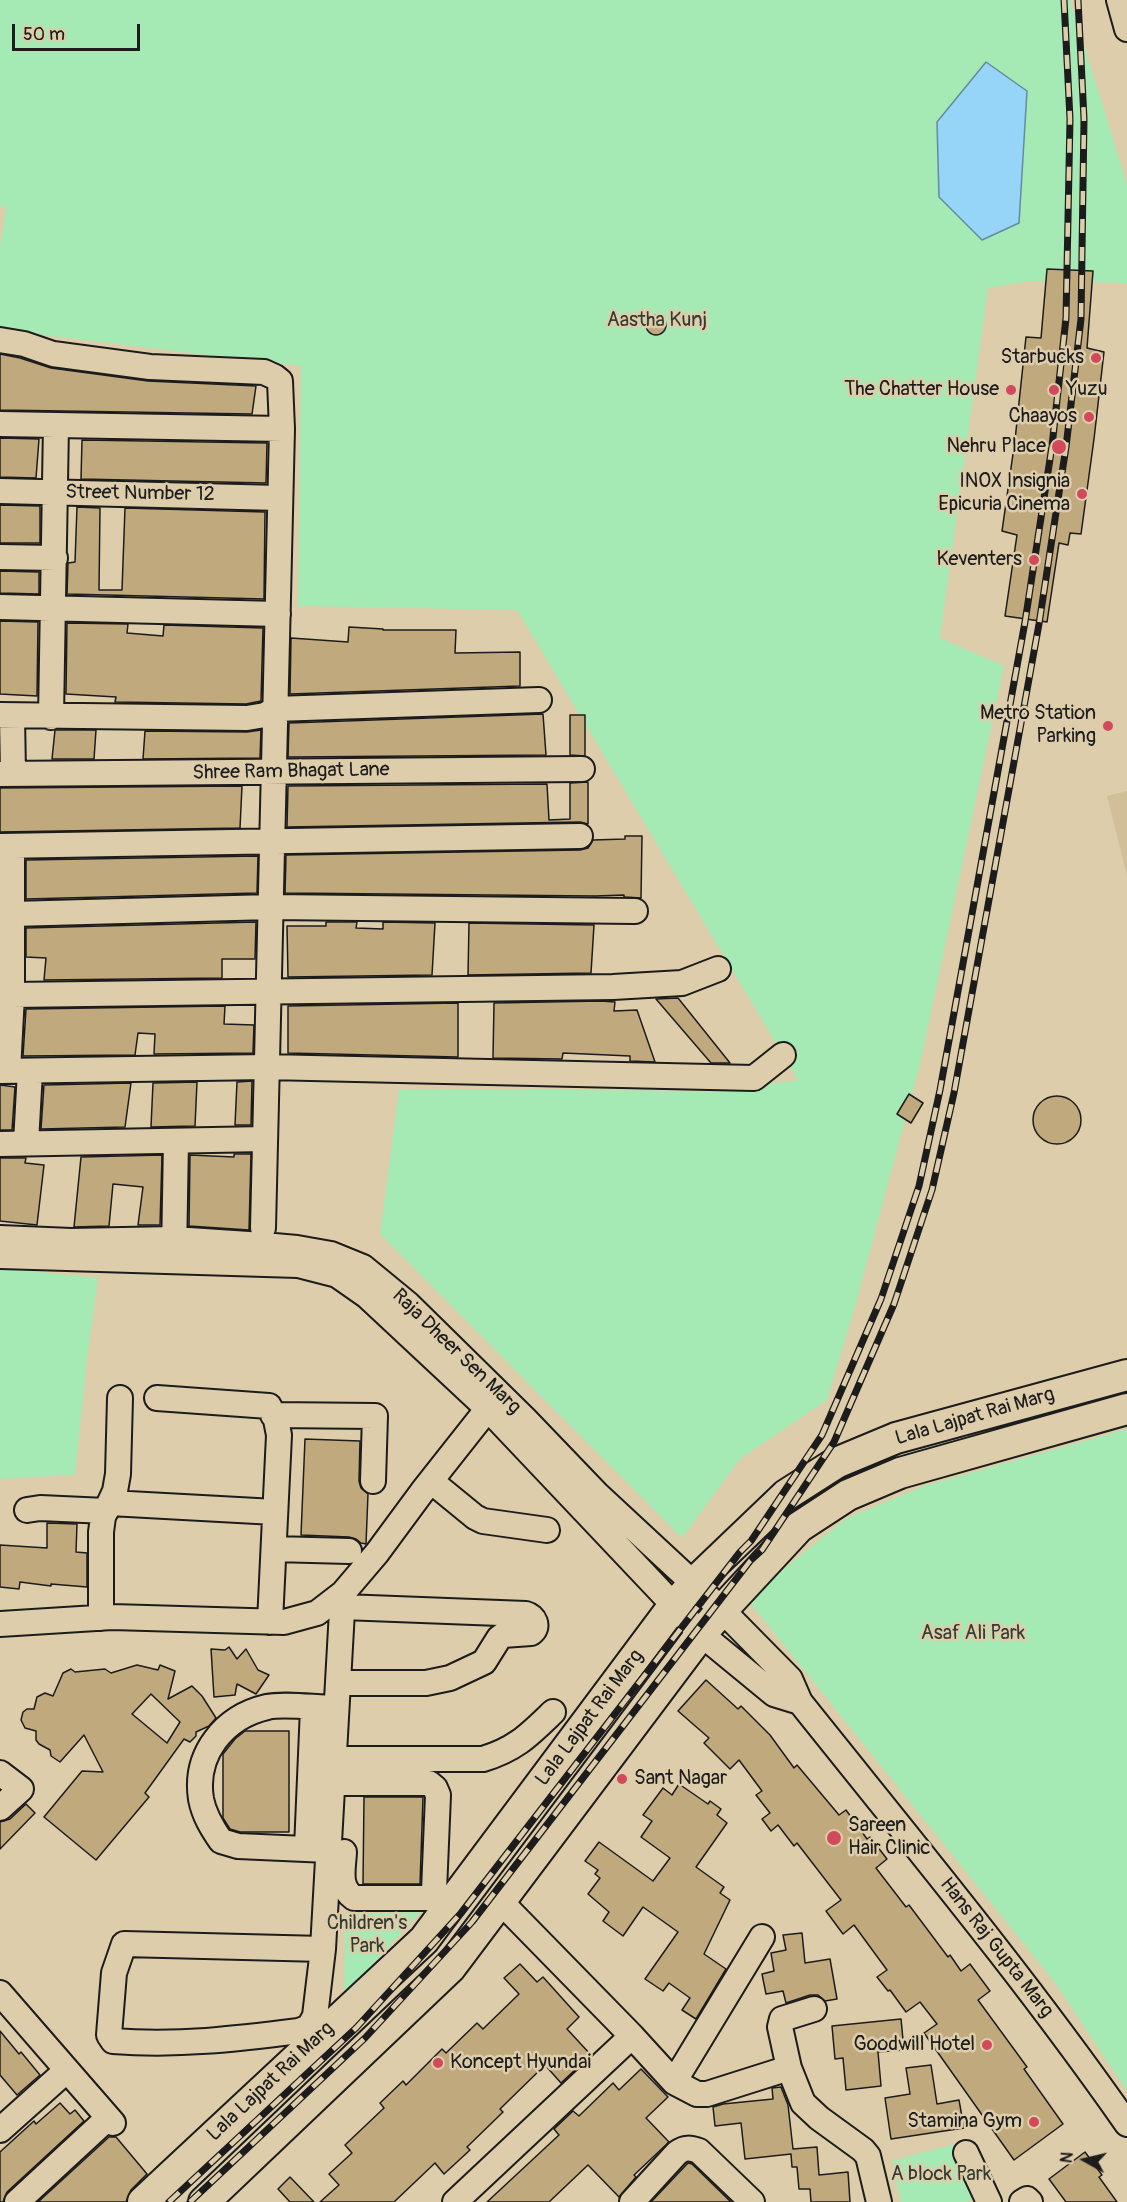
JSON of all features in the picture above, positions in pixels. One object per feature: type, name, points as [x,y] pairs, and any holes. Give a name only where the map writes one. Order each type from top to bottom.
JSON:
[{"type":"main road","name":"Lala Lajpat Rai Marg","points":[[143,2202],[424,1940],[674,1607],[694,1584],[786,1495],[836,1463],[896,1438],[1127,1375]]},
{"type":"main road","name":"Lala Lajpat Rai Marg","points":[[204,2202],[450,1968],[701,1634],[799,1527],[848,1495],[900,1473],[1127,1409]]},
{"type":"street","points":[[1119,0],[1127,29]]},
{"type":"street","points":[[0,340],[24,344],[53,354],[150,367],[264,372],[280,381],[282,429],[263,1228]]},
{"type":"street","points":[[0,424],[282,429]]},
{"type":"street","points":[[51,717],[56,425]]},
{"type":"street","name":"Street Number 12","points":[[0,490],[280,498]]},
{"type":"street","points":[[0,557],[55,558]]},
{"type":"street","points":[[0,607],[278,614]]},
{"type":"street","points":[[6,774],[6,715],[247,718],[264,715],[276,709],[538,700]]},
{"type":"street","name":"Shree Ram Bhagat Lane","points":[[6,774],[582,769]]},
{"type":"street","points":[[26,1143],[13,1071],[12,995],[6,960],[12,914],[6,846],[580,836]]},
{"type":"street","points":[[12,914],[271,907],[635,911]]},
{"type":"street","points":[[12,995],[614,987],[682,983],[718,969]]},
{"type":"street","points":[[13,1071],[267,1068],[754,1078],[783,1055]]},
{"type":"street","points":[[0,1144],[265,1139]]},
{"type":"street","points":[[174,1250],[176,1141]]},
{"type":"street","name":"Raja Dheer Sen Marg","points":[[0,1238],[71,1241],[174,1250],[298,1265],[338,1275],[367,1296],[494,1401],[597,1494],[722,1610],[790,1679],[800,1702]]},
{"type":"street","name":"Raja Dheer Sen Marg","points":[[0,1256],[174,1250]]},
{"type":"street","points":[[101,1618],[101,1532],[118,1474],[120,1398]]},
{"type":"street","points":[[157,1398],[269,1406],[279,1435],[270,1622]]},
{"type":"street","points":[[0,1624],[101,1618],[284,1622],[317,1613],[343,1600],[431,1481],[494,1401]]},
{"type":"street","name":"Raja Dheer Sen Marg","points":[[494,1401],[674,1607],[701,1634]]},
{"type":"street","points":[[273,1415],[375,1416],[373,1481]]},
{"type":"street","points":[[431,1481],[483,1521],[547,1530]]},
{"type":"street","points":[[27,1510],[108,1507],[275,1512]]},
{"type":"street","points":[[274,1549],[349,1551]]},
{"type":"street","points":[[323,1949],[124,1944],[114,1973],[109,2035],[113,2041],[200,2043],[299,2031],[309,2027],[315,2016],[323,1949],[318,1849],[325,1708],[338,1683],[343,1600]]},
{"type":"street","points":[[338,1683],[426,1683],[450,1678],[484,1662],[503,1635],[531,1632],[535,1628],[535,1619],[526,1614],[343,1600]]},
{"type":"street","points":[[701,1634],[774,1694],[800,1702]]},
{"type":"street","name":"Hans Raj Gupta Marg","points":[[800,1702],[1020,1977],[1127,2124]]},
{"type":"street","points":[[318,1849],[238,1846],[221,1841],[210,1824],[201,1799],[202,1770],[208,1752],[231,1721],[269,1706],[325,1708]]},
{"type":"street","points":[[325,1708],[346,1783],[343,1884],[346,1892],[354,1898],[426,1898],[430,1896],[434,1891],[438,1795],[435,1788],[429,1784],[346,1783]]},
{"type":"street","points":[[340,1758],[483,1759],[504,1752],[527,1737],[553,1712]]},
{"type":"street","points":[[318,1849],[340,1758]]},
{"type":"street","points":[[0,1773],[21,1789],[0,1808]]},
{"type":"street","points":[[500,1901],[674,2082],[697,2094],[707,2094],[789,2068]]},
{"type":"street","points":[[674,2082],[762,1937]]},
{"type":"street","points":[[0,1993],[110,2120],[17,2202]]},
{"type":"street","points":[[814,2009],[782,2019],[780,2027],[789,2068],[803,2103],[868,2156],[879,2202]]},
{"type":"street","points":[[455,2202],[632,2036]]},
{"type":"street","points":[[0,2130],[66,2071]]},
{"type":"street","points":[[632,2202],[677,2153],[690,2148],[699,2151],[752,2202]]},
{"type":"street","points":[[966,2153],[989,2202]]},
{"type":"street","points":[[1022,2202],[1027,2199],[1030,2202]]},
{"type":"shaded area","points":[[1127,791],[1127,875],[1107,796]]},
{"type":"green space","name":"Aastha Kunj","points":[[0,0],[1070,0],[1127,184],[1127,283],[1032,281],[988,288],[940,638],[1004,666],[920,1064],[856,1303],[827,1400],[740,1459],[682,1538],[380,1234],[399,1089],[710,1091],[798,1080],[517,610],[298,606],[301,366],[0,330],[0,249],[6,208],[0,206]]},
{"type":"green space","points":[[0,1268],[98,1278],[75,1475],[0,1479]]},
{"type":"green space","name":"Asaf Ali Park","points":[[1127,1429],[1127,2091],[1056,1984],[747,1599],[845,1519],[924,1486]]},
{"type":"green space","name":"Children's Park","points":[[420,1912],[344,1996],[345,1914]]},
{"type":"green space","name":"A block Park","points":[[955,2144],[982,2197],[966,2202],[901,2202],[892,2161]]},
{"type":"water","points":[[986,62],[1027,91],[1019,223],[982,240],[939,197],[937,122]]},
{"type":"building","name":"Nehru Place","points":[[1047,269],[1093,271],[1087,348],[1104,352],[1081,534],[1070,533],[1068,545],[1059,543],[1047,622],[1005,616],[1017,535],[1002,531],[1026,337],[1041,338]]},
{"type":"building","points":[[656,315],[663,318],[666,325],[663,332],[656,335],[649,332],[646,325],[649,318]]},
{"type":"building","points":[[0,354],[51,368],[148,381],[256,386],[252,414],[0,410]]},
{"type":"building","points":[[0,438],[39,439],[36,478],[0,477]]},
{"type":"building","points":[[82,440],[267,443],[266,483],[81,479]]},
{"type":"building","points":[[0,505],[40,506],[40,543],[0,543]]},
{"type":"building","points":[[77,507],[100,508],[99,590],[122,590],[125,508],[265,512],[264,599],[67,594],[68,563],[75,562]]},
{"type":"building","points":[[0,571],[39,572],[39,594],[0,593]]},
{"type":"building","points":[[0,621],[38,622],[37,696],[0,694]]},
{"type":"building","points":[[67,623],[128,624],[127,633],[163,636],[164,625],[263,628],[261,701],[246,704],[115,702],[116,697],[66,694]]},
{"type":"building","points":[[349,627],[383,630],[456,630],[455,653],[520,652],[520,686],[290,694],[291,638],[348,642]]},
{"type":"building","points":[[543,714],[546,755],[288,757],[289,723]]},
{"type":"building","points":[[570,715],[585,715],[585,756],[570,755]]},
{"type":"building","points":[[55,730],[96,730],[94,759],[52,759]]},
{"type":"building","points":[[261,730],[260,758],[143,759],[145,731],[247,732]]},
{"type":"building","points":[[588,782],[588,824],[580,822],[287,827],[288,786],[547,784],[549,820],[570,819],[570,783]]},
{"type":"building","points":[[242,786],[240,828],[0,832],[0,788]]},
{"type":"building","points":[[625,836],[642,836],[641,898],[624,897],[624,895],[285,893],[286,855],[580,850],[588,848],[593,840],[625,839]]},
{"type":"building","points":[[258,856],[257,893],[26,899],[26,860]]},
{"type":"building","points":[[256,922],[255,959],[222,959],[222,978],[44,980],[46,958],[26,957],[26,928]]},
{"type":"building","points":[[326,922],[357,922],[356,928],[383,929],[383,922],[435,923],[432,975],[288,977],[287,926],[326,926]]},
{"type":"building","points":[[469,923],[594,925],[591,973],[468,975]]},
{"type":"building","points":[[678,998],[730,1063],[711,1063],[656,999]]},
{"type":"building","points":[[615,1002],[614,1011],[637,1010],[655,1062],[630,1061],[630,1056],[563,1053],[562,1059],[493,1058],[494,1003]]},
{"type":"building","points":[[458,1003],[458,1057],[288,1053],[288,1006]]},
{"type":"building","points":[[225,1006],[224,1024],[254,1025],[253,1053],[154,1054],[155,1034],[138,1033],[135,1055],[23,1056],[26,1009]]},
{"type":"building","points":[[252,1081],[251,1125],[235,1125],[237,1082]]},
{"type":"building","points":[[197,1082],[195,1126],[151,1127],[153,1083]]},
{"type":"building","points":[[131,1083],[125,1127],[41,1129],[44,1085]]},
{"type":"building","points":[[0,1085],[15,1087],[12,1130],[0,1130]]},
{"type":"building","points":[[909,1094],[923,1103],[911,1123],[897,1114]]},
{"type":"building","points":[[1057,1096],[1074,1103],[1081,1120],[1074,1137],[1057,1144],[1040,1137],[1033,1120],[1040,1103]]},
{"type":"building","points":[[234,1154],[251,1154],[249,1230],[189,1226],[190,1155],[234,1157]]},
{"type":"building","points":[[162,1155],[160,1225],[138,1225],[143,1187],[113,1184],[109,1226],[74,1227],[81,1157]]},
{"type":"building","points":[[0,1158],[26,1158],[25,1163],[44,1165],[37,1225],[0,1221]]},
{"type":"building","points":[[305,1439],[360,1441],[359,1481],[361,1488],[368,1494],[366,1544],[349,1537],[301,1535]]},
{"type":"building","points":[[47,1523],[77,1524],[76,1552],[87,1553],[87,1587],[20,1582],[19,1589],[0,1587],[0,1545],[47,1548]]},
{"type":"building","points":[[229,1647],[237,1659],[246,1649],[258,1670],[269,1675],[256,1694],[237,1684],[235,1695],[214,1697],[211,1649],[225,1650]]},
{"type":"building","points":[[137,1665],[158,1670],[160,1665],[175,1671],[168,1699],[192,1686],[202,1696],[216,1718],[209,1726],[196,1732],[196,1736],[190,1742],[184,1739],[145,1793],[149,1797],[96,1860],[44,1817],[82,1771],[103,1772],[84,1735],[60,1762],[51,1756],[50,1750],[39,1744],[36,1740],[36,1731],[25,1728],[21,1720],[23,1712],[27,1709],[34,1709],[37,1697],[45,1693],[53,1696],[63,1673],[71,1669],[75,1672],[105,1669],[111,1673]],"holes":[[[151,1694],[180,1722],[167,1743],[132,1714]]]},
{"type":"building","points":[[706,1680],[738,1709],[741,1706],[770,1735],[794,1768],[797,1765],[839,1815],[846,1810],[867,1839],[870,1837],[887,1859],[876,1868],[906,1907],[909,1905],[961,1971],[970,1964],[990,1991],[978,2000],[1027,2067],[1024,2069],[1063,2124],[1014,2160],[924,2033],[937,2024],[920,2002],[906,2012],[890,1990],[888,1991],[877,1977],[887,1970],[854,1925],[843,1934],[826,1911],[841,1900],[797,1843],[794,1846],[778,1825],[771,1831],[762,1819],[770,1813],[756,1795],[762,1791],[739,1760],[730,1769],[704,1743],[709,1738],[678,1711]]},
{"type":"building","points":[[245,1731],[289,1731],[289,1832],[240,1832],[230,1829],[223,1818],[223,1754]]},
{"type":"building","points":[[679,1784],[708,1804],[710,1801],[721,1809],[717,1815],[727,1823],[696,1867],[724,1887],[720,1893],[730,1900],[704,1954],[726,1969],[696,2019],[682,2010],[690,1998],[669,1983],[663,1991],[645,1979],[678,1932],[643,1907],[623,1936],[603,1921],[609,1912],[588,1894],[600,1878],[595,1874],[598,1870],[585,1861],[599,1842],[653,1881],[670,1858],[641,1837],[652,1821],[643,1815],[663,1788],[672,1795]]},
{"type":"building","points":[[364,1797],[423,1797],[420,1884],[363,1884]]},
{"type":"building","points":[[26,1804],[35,1813],[0,1849],[0,1822],[10,1819]]},
{"type":"building","points":[[802,1933],[805,1963],[830,1959],[837,1999],[825,2001],[818,1995],[810,1995],[786,2003],[783,1991],[766,1994],[762,1974],[774,1971],[771,1953],[786,1950],[783,1935]]},
{"type":"building","points":[[520,1964],[537,1982],[543,1977],[579,2017],[567,2029],[591,2055],[561,2083],[545,2065],[500,2109],[503,2112],[467,2147],[470,2150],[444,2174],[435,2163],[394,2202],[320,2202],[339,2185],[329,2174],[352,2153],[345,2145],[384,2108],[380,2103],[403,2081],[406,2085],[442,2049],[446,2053],[477,2023],[483,2029],[519,1994],[504,1978]]},
{"type":"building","points":[[901,2019],[904,2050],[878,2052],[881,2086],[846,2090],[843,2058],[835,2059],[832,2026]]},
{"type":"building","points":[[0,2031],[40,2075],[17,2095],[0,2075]]},
{"type":"building","points":[[931,2065],[937,2104],[959,2100],[964,2128],[891,2139],[885,2098],[910,2094],[906,2068]]},
{"type":"building","points":[[641,2069],[668,2097],[646,2118],[669,2142],[634,2175],[636,2177],[619,2197],[588,2165],[549,2202],[487,2202],[559,2135],[554,2129],[573,2111],[579,2116],[613,2083],[619,2090]]},
{"type":"building","points":[[781,2087],[788,2105],[793,2149],[817,2147],[819,2175],[848,2172],[850,2202],[811,2202],[810,2189],[799,2189],[797,2167],[792,2167],[791,2154],[745,2159],[741,2123],[715,2126],[713,2107],[773,2099],[772,2088]]},
{"type":"building","points":[[60,2103],[70,2114],[75,2110],[84,2121],[7,2192],[3,2202],[0,2202],[0,2152],[34,2121],[36,2124]]},
{"type":"building","points":[[109,2137],[116,2137],[147,2174],[131,2190],[126,2202],[38,2202]]},
{"type":"building","points":[[1085,2152],[1102,2175],[1099,2177],[1117,2202],[1066,2202],[1049,2179]]},
{"type":"building","points":[[688,2163],[692,2164],[731,2202],[651,2202]]},
{"type":"building","points":[[290,2177],[314,2202],[290,2202],[278,2189]]},
{"type":"railway","points":[[169,2202],[356,2028],[461,1913],[740,1552],[751,1541],[822,1435],[881,1299],[919,1186],[940,1090],[1025,622],[1052,446],[1066,318],[1070,119],[1064,0]]},
{"type":"railway","points":[[190,2202],[365,2038],[472,1922],[750,1561],[762,1550],[834,1442],[894,1304],[932,1190],[954,1093],[1039,624],[1066,447],[1081,319],[1084,119],[1078,0]]},
{"type":"place","name":"Starbucks","points":[[1096,358]]},
{"type":"place","name":"The Chatter House","points":[[1011,390]]},
{"type":"place","name":"Yuzu","points":[[1054,390]]},
{"type":"place","name":"Chaayos","points":[[1089,417]]},
{"type":"place","name":"Nehru Place","points":[[1059,447]]},
{"type":"place","name":"INOX Insignia Epicuria Cinema","points":[[1082,494]]},
{"type":"place","name":"Keventers","points":[[1034,560]]},
{"type":"place","name":"Metro Station Parking","points":[[1108,726]]},
{"type":"place","name":"Sant Nagar","points":[[622,1779]]},
{"type":"place","name":"Sareen Hair Clinic","points":[[834,1838]]},
{"type":"place","name":"Goodwill Hotel","points":[[987,2045]]},
{"type":"place","name":"Koncept Hyundai","points":[[438,2063]]},
{"type":"place","name":"Stamina Gym","points":[[1034,2122]]}]
